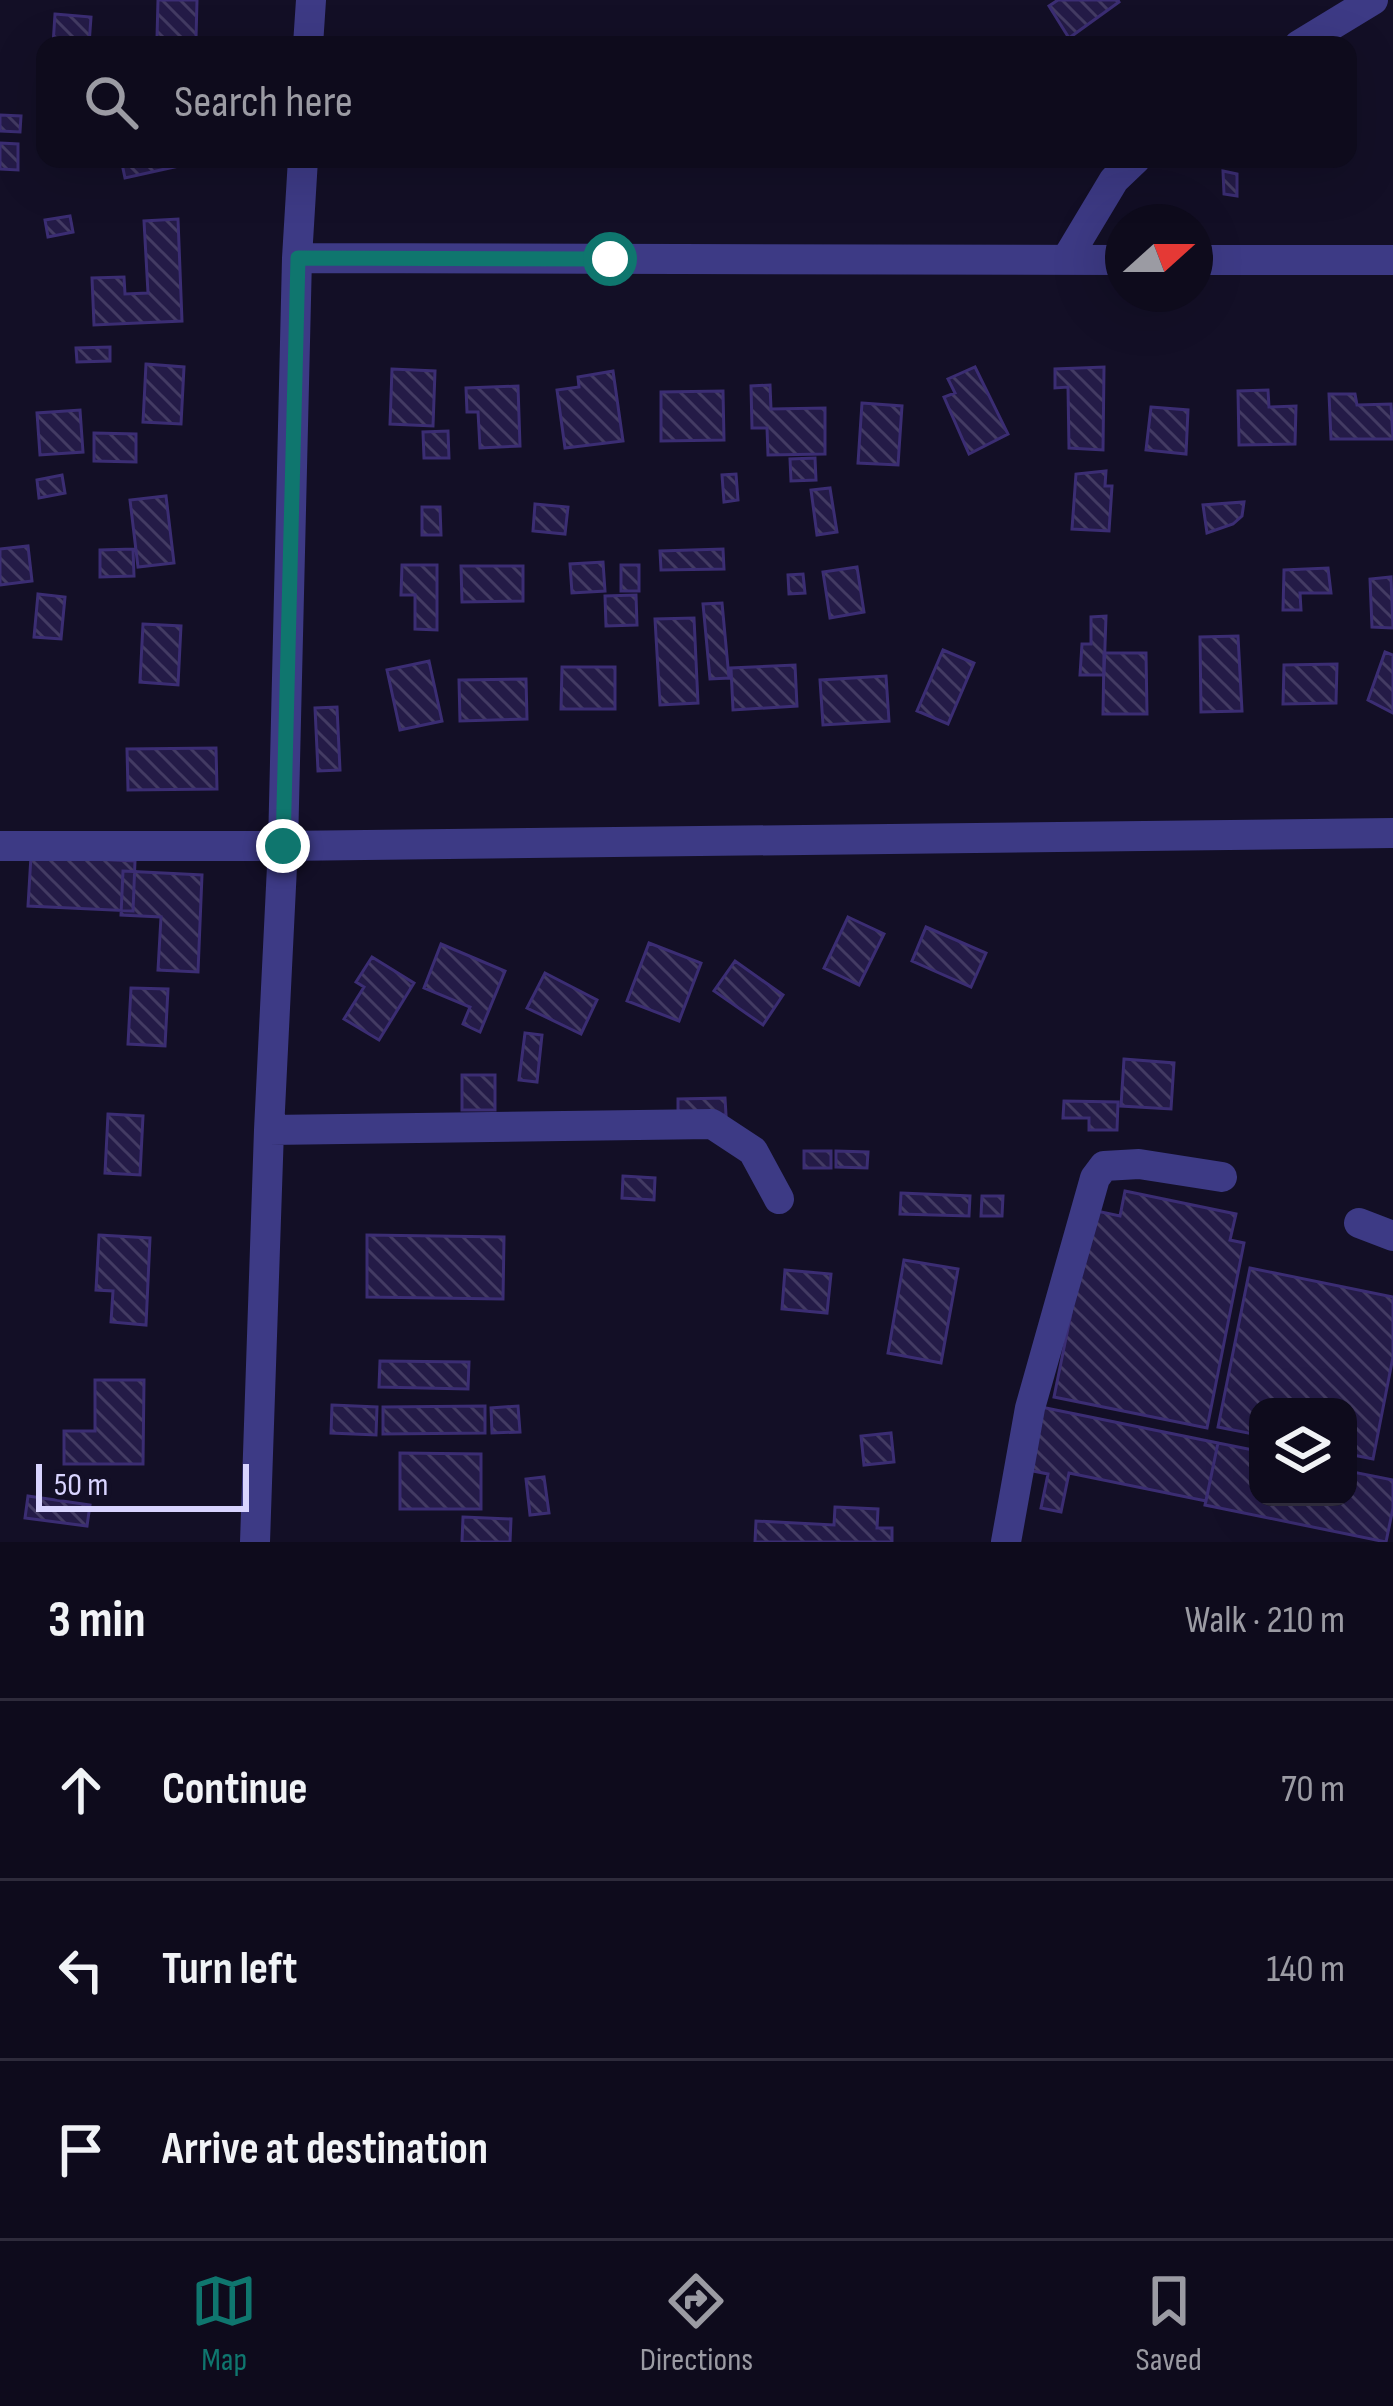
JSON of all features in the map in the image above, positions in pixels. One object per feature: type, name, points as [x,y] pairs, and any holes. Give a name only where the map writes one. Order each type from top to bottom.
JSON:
[{"type":"street","points":[[308,36],[310,0]]},
{"type":"street","points":[[1314,36],[1372,0]]},
{"type":"street","points":[[255,1542],[283,846],[302,168]]},
{"type":"street","points":[[1066,260],[1114,180],[1127,168]]},
{"type":"street","points":[[298,258],[1105,260]]},
{"type":"street","points":[[1213,260],[1393,260]]},
{"type":"street","points":[[0,846],[1393,833]]},
{"type":"street","points":[[269,1130],[712,1124],[753,1151],[779,1199]]},
{"type":"street","points":[[1006,1542],[1030,1408],[1095,1178],[1105,1166],[1124,1163],[1222,1177]]},
{"type":"street","points":[[1359,1223],[1393,1236]]},
{"type":"building","points":[[158,0],[197,0],[196,36],[157,36]]},
{"type":"building","points":[[1058,0],[1119,2],[1072,36],[1049,6]]},
{"type":"building","points":[[55,14],[91,17],[90,36],[54,36]]},
{"type":"building","points":[[0,115],[21,116],[20,132],[0,131]]},
{"type":"building","points":[[0,143],[18,144],[18,170],[0,169]]},
{"type":"building","points":[[123,168],[170,168],[125,178]]},
{"type":"building","points":[[1223,171],[1237,174],[1237,196],[1224,194]]},
{"type":"building","points":[[70,216],[73,232],[48,237],[45,220]]},
{"type":"building","points":[[178,219],[182,321],[94,325],[92,278],[124,277],[125,294],[148,293],[144,221]]},
{"type":"building","points":[[110,347],[110,361],[77,362],[76,348]]},
{"type":"building","points":[[146,364],[184,367],[181,424],[143,422]]},
{"type":"building","points":[[975,367],[1008,434],[969,454],[944,397],[955,393],[948,379]]},
{"type":"building","points":[[1104,367],[1103,450],[1069,448],[1068,387],[1055,388],[1055,369]]},
{"type":"building","points":[[392,369],[435,371],[433,426],[390,424]]},
{"type":"building","points":[[613,371],[623,441],[565,448],[557,390],[579,387],[578,377]]},
{"type":"building","points":[[770,385],[771,409],[825,408],[825,454],[768,455],[767,428],[752,428],[751,386]]},
{"type":"building","points":[[518,386],[520,446],[480,448],[478,412],[467,412],[466,388]]},
{"type":"building","points":[[1268,390],[1269,407],[1296,406],[1295,444],[1239,445],[1238,391]]},
{"type":"building","points":[[723,391],[724,440],[661,441],[661,392]]},
{"type":"building","points":[[1329,394],[1355,394],[1357,405],[1391,404],[1393,439],[1331,439]]},
{"type":"building","points":[[862,403],[902,406],[898,465],[858,463]]},
{"type":"building","points":[[1151,407],[1188,410],[1186,454],[1146,450]]},
{"type":"building","points":[[80,410],[83,452],[40,455],[37,413]]},
{"type":"building","points":[[448,431],[449,458],[424,458],[423,432]]},
{"type":"building","points":[[94,433],[136,434],[136,462],[94,461]]},
{"type":"building","points":[[815,458],[816,480],[791,481],[790,459]]},
{"type":"building","points":[[1106,471],[1105,486],[1112,486],[1109,531],[1072,529],[1076,474]]},
{"type":"building","points":[[736,474],[738,500],[724,502],[722,475]]},
{"type":"building","points":[[62,475],[65,493],[39,498],[37,480]]},
{"type":"building","points":[[830,488],[837,532],[817,535],[811,490]]},
{"type":"building","points":[[166,496],[174,563],[138,567],[130,500]]},
{"type":"building","points":[[1244,502],[1242,516],[1233,524],[1207,533],[1203,505]]},
{"type":"building","points":[[535,504],[568,507],[565,534],[533,531]]},
{"type":"building","points":[[422,507],[440,507],[441,535],[422,535]]},
{"type":"building","points":[[28,546],[32,581],[0,585],[0,549]]},
{"type":"building","points":[[133,549],[134,576],[100,577],[100,550]]},
{"type":"building","points":[[723,549],[724,569],[661,570],[660,551]]},
{"type":"building","points":[[603,562],[605,591],[572,593],[570,564]]},
{"type":"building","points":[[402,565],[437,565],[437,630],[415,629],[415,595],[401,595]]},
{"type":"building","points":[[621,565],[639,565],[639,591],[621,591]]},
{"type":"building","points":[[461,566],[523,566],[523,601],[462,602]]},
{"type":"building","points":[[857,567],[864,612],[830,618],[823,572]]},
{"type":"building","points":[[1328,568],[1331,593],[1300,593],[1301,610],[1283,610],[1284,570]]},
{"type":"building","points":[[803,574],[805,593],[789,594],[788,575]]},
{"type":"building","points":[[1391,577],[1393,628],[1372,627],[1370,579]]},
{"type":"building","points":[[38,594],[65,597],[61,639],[34,637]]},
{"type":"building","points":[[636,595],[637,625],[606,626],[605,596]]},
{"type":"building","points":[[722,603],[729,678],[710,679],[703,604]]},
{"type":"building","points":[[1106,616],[1104,675],[1080,675],[1082,644],[1091,644],[1091,617]]},
{"type":"building","points":[[694,618],[698,703],[660,705],[655,619]]},
{"type":"building","points":[[143,624],[181,626],[178,685],[140,682]]},
{"type":"building","points":[[1238,636],[1242,711],[1201,712],[1200,637]]},
{"type":"building","points":[[943,650],[974,663],[948,724],[917,711]]},
{"type":"building","points":[[1385,652],[1393,655],[1393,713],[1368,700]]},
{"type":"building","points":[[1104,653],[1146,653],[1147,714],[1103,714]]},
{"type":"building","points":[[429,661],[442,721],[400,730],[387,670]]},
{"type":"building","points":[[1337,664],[1336,703],[1283,704],[1284,665]]},
{"type":"building","points":[[795,665],[797,706],[733,710],[731,668]]},
{"type":"building","points":[[562,667],[615,667],[615,709],[561,709]]},
{"type":"building","points":[[886,676],[889,721],[823,725],[820,680]]},
{"type":"building","points":[[526,679],[527,719],[460,721],[459,680]]},
{"type":"building","points":[[337,707],[340,770],[318,771],[315,708]]},
{"type":"building","points":[[216,748],[217,789],[128,790],[127,749]]},
{"type":"building","points":[[31,856],[135,861],[133,911],[28,906]]},
{"type":"building","points":[[123,871],[202,875],[198,972],[158,970],[161,917],[121,915]]},
{"type":"building","points":[[848,917],[884,934],[859,985],[824,968]]},
{"type":"building","points":[[926,927],[986,953],[971,987],[912,961]]},
{"type":"building","points":[[649,943],[701,963],[679,1021],[627,1001]]},
{"type":"building","points":[[441,944],[505,971],[480,1032],[463,1024],[470,1007],[424,988]]},
{"type":"building","points":[[372,957],[414,983],[379,1040],[344,1019],[364,987],[356,982]]},
{"type":"building","points":[[735,961],[783,995],[763,1025],[714,991]]},
{"type":"building","points":[[545,973],[597,1000],[581,1034],[527,1008]]},
{"type":"building","points":[[131,988],[168,989],[165,1046],[128,1044]]},
{"type":"building","points":[[525,1033],[542,1035],[537,1082],[519,1080]]},
{"type":"building","points":[[1124,1059],[1174,1063],[1171,1109],[1121,1106]]},
{"type":"building","points":[[462,1075],[495,1075],[495,1110],[462,1110]]},
{"type":"building","points":[[725,1098],[726,1115],[678,1115],[678,1099]]},
{"type":"building","points":[[1064,1101],[1118,1102],[1117,1130],[1089,1130],[1089,1118],[1063,1118]]},
{"type":"building","points":[[108,1114],[143,1116],[140,1175],[105,1173]]},
{"type":"building","points":[[804,1151],[831,1151],[831,1168],[804,1168]]},
{"type":"building","points":[[836,1151],[868,1152],[867,1168],[836,1167]]},
{"type":"building","points":[[623,1176],[655,1178],[654,1200],[622,1198]]},
{"type":"building","points":[[1125,1191],[1236,1214],[1230,1240],[1244,1243],[1207,1428],[1054,1397],[1092,1210],[1120,1216]]},
{"type":"building","points":[[901,1193],[970,1196],[969,1216],[900,1214]]},
{"type":"building","points":[[982,1196],[1003,1196],[1002,1216],[981,1216]]},
{"type":"building","points":[[99,1235],[150,1238],[146,1325],[111,1322],[113,1291],[96,1290]]},
{"type":"building","points":[[367,1235],[504,1237],[503,1299],[367,1297]]},
{"type":"building","points":[[904,1260],[958,1269],[941,1363],[888,1353]]},
{"type":"building","points":[[1250,1268],[1393,1297],[1393,1357],[1373,1459],[1357,1456],[1357,1398],[1249,1398],[1249,1433],[1218,1427]]},
{"type":"building","points":[[785,1270],[831,1274],[827,1313],[782,1309]]},
{"type":"building","points":[[380,1361],[469,1362],[468,1389],[379,1387]]},
{"type":"building","points":[[95,1380],[144,1380],[143,1464],[64,1464],[64,1431],[95,1431]]},
{"type":"building","points":[[332,1405],[377,1407],[376,1435],[331,1433]]},
{"type":"building","points":[[485,1406],[485,1433],[383,1434],[383,1407]]},
{"type":"building","points":[[518,1406],[520,1432],[492,1433],[491,1408]]},
{"type":"building","points":[[1041,1407],[1218,1443],[1206,1501],[1069,1473],[1061,1512],[1041,1508],[1048,1474],[1028,1470]]},
{"type":"building","points":[[891,1433],[894,1462],[864,1465],[861,1436]]},
{"type":"building","points":[[1218,1443],[1249,1449],[1249,1506],[1357,1506],[1357,1473],[1393,1480],[1386,1542],[1205,1505]]},
{"type":"building","points":[[400,1453],[481,1454],[481,1509],[400,1509]]},
{"type":"building","points":[[544,1477],[549,1513],[530,1515],[526,1479]]},
{"type":"building","points":[[28,1496],[90,1505],[87,1526],[25,1518]]},
{"type":"building","points":[[835,1507],[878,1509],[877,1528],[892,1528],[892,1542],[755,1542],[756,1521],[834,1525]]},
{"type":"building","points":[[463,1517],[511,1519],[510,1542],[462,1542]]},
{"type":"route","points":[[283,846],[298,258],[610,259]]}]
